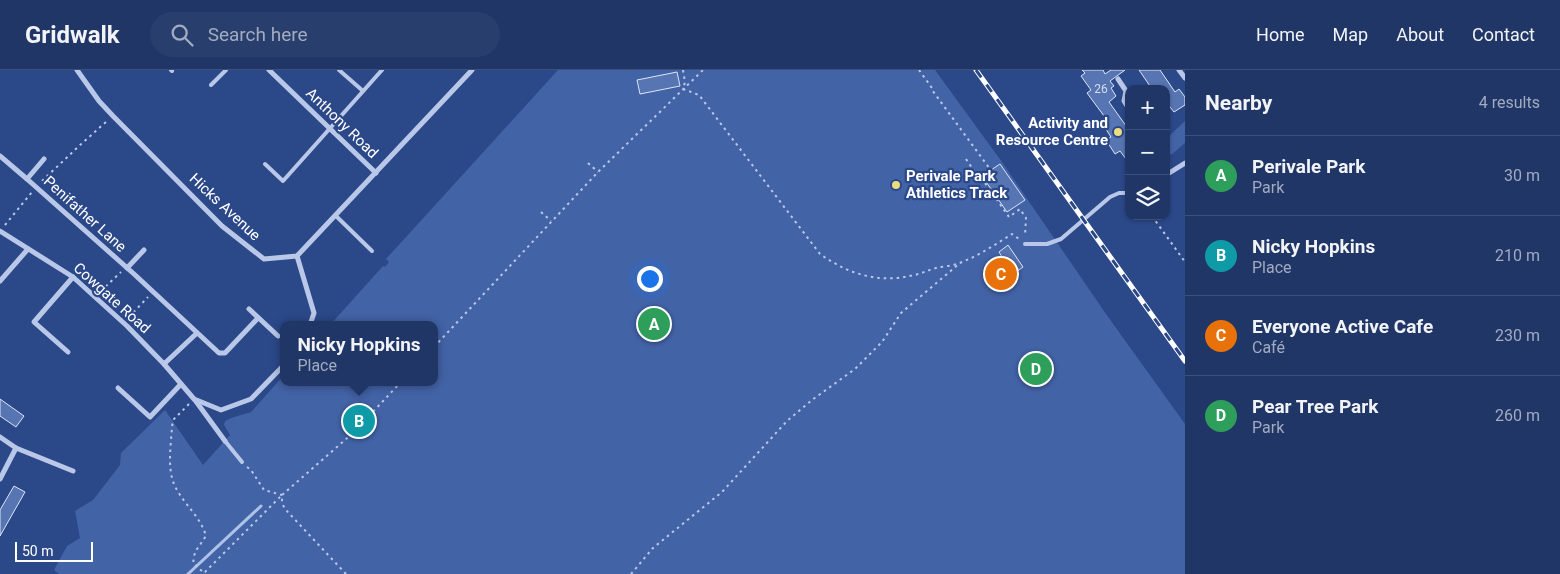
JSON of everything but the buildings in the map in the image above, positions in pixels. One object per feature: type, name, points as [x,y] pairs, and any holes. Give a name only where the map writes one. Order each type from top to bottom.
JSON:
[{"type":"street","name":"Hicks Avenue","points":[[77,70],[99,101],[222,226],[264,259],[297,256]]},
{"type":"street","name":"Anthony Road","points":[[269,70],[376,173]]},
{"type":"street","points":[[311,321],[314,313],[297,256],[472,70]]},
{"type":"street","points":[[1179,70],[1185,78]]},
{"type":"street","points":[[1118,79],[1125,90]]},
{"type":"street","name":"Penifather Lane","points":[[0,156],[37,187],[219,353],[225,353],[258,318]]},
{"type":"street","points":[[27,179],[44,159]]},
{"type":"street","points":[[1170,173],[1185,163]]},
{"type":"street","name":"Cowgate Road","points":[[0,230],[73,277],[124,323],[164,364],[194,399],[225,441]]},
{"type":"street","points":[[0,281],[28,249]]},
{"type":"street","name":"Penifather Lane","points":[[127,268],[144,250]]},
{"type":"street","points":[[68,352],[34,322],[73,277]]},
{"type":"street","points":[[249,309],[278,336]]},
{"type":"street","points":[[164,364],[197,333]]},
{"type":"street","name":"Cowgate Road","points":[[194,399],[221,410],[251,399],[280,369]]},
{"type":"street","points":[[118,388],[150,417],[181,384]]},
{"type":"street","points":[[0,437],[16,448],[73,471]]},
{"type":"street","points":[[0,479],[16,448]]},
{"type":"lane","points":[[210,85],[226,70]]},
{"type":"lane","points":[[339,70],[364,91]]},
{"type":"lane","points":[[265,164],[283,181],[382,70]]},
{"type":"lane","points":[[1025,244],[1047,244],[1062,239],[1110,197],[1119,193],[1125,193]]},
{"type":"lane","points":[[336,216],[372,251]]},
{"type":"lane","points":[[225,441],[242,462]]},
{"type":"path","points":[[683,70],[684,88]]},
{"type":"path","points":[[438,343],[598,172],[702,70]]},
{"type":"path","points":[[919,70],[937,98],[990,169],[980,176]]},
{"type":"path","points":[[684,88],[699,95],[820,254],[834,264],[851,272],[888,279],[913,276],[936,268],[960,263],[974,257],[1012,234],[1025,244]]},
{"type":"path","points":[[0,230],[37,187],[113,116]]},
{"type":"path","points":[[966,159],[1009,217],[1020,209],[1026,218],[1025,244]]},
{"type":"path","points":[[588,163],[598,172]]},
{"type":"path","points":[[542,212],[551,221]]},
{"type":"path","points":[[1155,220],[1185,262]]},
{"type":"path","points":[[630,574],[653,548],[722,492],[787,421],[855,369],[882,342],[901,313],[960,263]]},
{"type":"path","points":[[96,297],[127,268]]},
{"type":"path","points":[[124,323],[153,292]]},
{"type":"path","points":[[194,399],[174,419],[170,473],[176,489],[203,527],[206,536],[195,552],[194,562],[203,573],[282,495],[352,433],[397,386]]},
{"type":"path","points":[[242,462],[251,470],[264,490],[282,495]]},
{"type":"path","points":[[282,495],[282,503],[285,509],[346,574]]},
{"type":"shaded area","points":[[558,70],[935,70],[1002,162],[1106,314],[1185,424],[1185,574],[59,574],[54,570],[67,546],[80,538],[75,511],[93,500],[120,465],[121,453],[165,410],[203,465],[230,435],[224,425],[225,421],[251,412],[280,379],[280,386],[438,386],[438,321],[334,321],[383,266],[385,267],[389,262],[386,259]]},
{"type":"shaded area","points":[[1185,121],[1185,143],[1171,155],[1170,135]]},
{"type":"waterway","points":[[188,574],[261,506]]},
{"type":"railway","points":[[976,70],[1185,361]]},
{"type":"place","name":"Activity and Resource Centre","points":[[1118,132]]},
{"type":"place","name":"Perivale Park Athletics Track","points":[[896,185]]},
{"type":"place","name":"Everyone Active Cafe","points":[[1001,274]]},
{"type":"place","name":"Perivale Park","points":[[654,324]]},
{"type":"place","name":"Pear Tree Park","points":[[1036,369]]},
{"type":"place","name":"Nicky Hopkins","points":[[359,421]]}]
